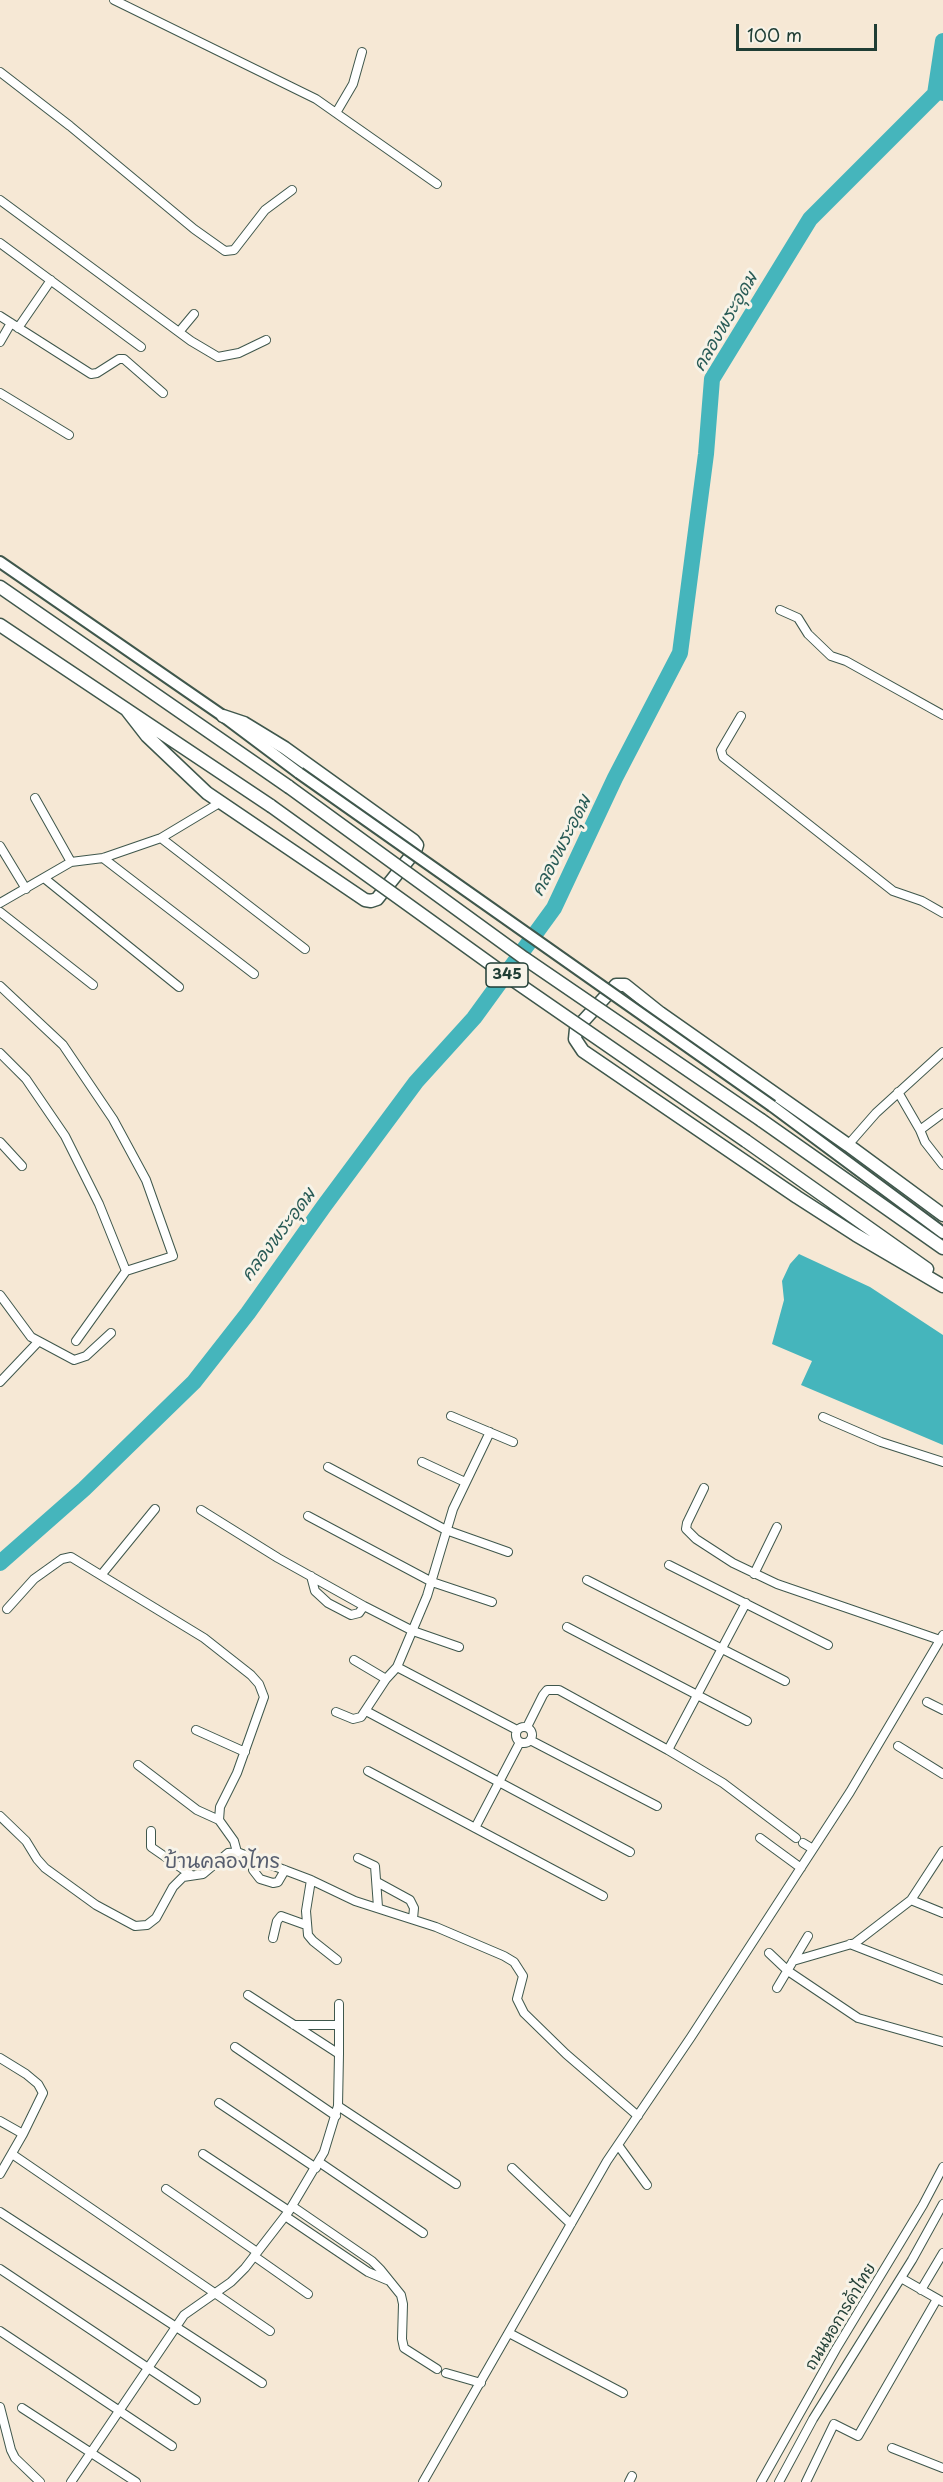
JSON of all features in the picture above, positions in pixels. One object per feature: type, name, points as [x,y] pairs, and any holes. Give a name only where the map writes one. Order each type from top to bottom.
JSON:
[{"type":"main road","name":"345","points":[[0,562],[223,716],[299,773],[772,1106],[943,1233]]},
{"type":"main road","name":"345","points":[[0,587],[289,787],[524,958],[943,1248]]},
{"type":"main road","name":"345","points":[[0,625],[271,806],[510,978],[746,1140],[943,1280]]},
{"type":"main road","points":[[126,709],[147,736],[194,783],[365,900],[376,899],[416,850],[417,845],[413,840],[285,748],[244,723],[223,716]]},
{"type":"main road","points":[[943,1215],[660,1013],[626,985],[616,985],[576,1029],[575,1040],[583,1051],[796,1197],[943,1286]]},
{"type":"street","points":[[114,0],[301,91],[437,184]]},
{"type":"street","points":[[336,113],[353,84],[362,52]]},
{"type":"street","points":[[0,72],[70,126],[194,229],[225,251],[234,250],[265,210],[292,190]]},
{"type":"street","points":[[0,200],[178,332],[218,357],[229,357],[266,340]]},
{"type":"street","points":[[0,243],[141,346]]},
{"type":"street","points":[[0,342],[51,280]]},
{"type":"street","points":[[178,332],[194,314]]},
{"type":"street","points":[[0,316],[91,374],[97,374],[119,359],[124,359],[163,393]]},
{"type":"street","points":[[0,393],[69,435]]},
{"type":"street","points":[[780,610],[798,618],[808,634],[831,656],[943,715]]},
{"type":"street","points":[[741,716],[721,750],[723,757],[893,891],[922,901],[943,913]]},
{"type":"street","points":[[35,798],[71,862]]},
{"type":"street","points":[[0,903],[71,862],[103,858],[161,838],[221,802]]},
{"type":"street","points":[[161,838],[305,949]]},
{"type":"street","points":[[0,846],[26,888]]},
{"type":"street","points":[[103,858],[254,974]]},
{"type":"street","points":[[44,878],[179,987]]},
{"type":"street","points":[[0,912],[93,985]]},
{"type":"street","points":[[0,986],[63,1045],[113,1119],[146,1180],[173,1256],[126,1271],[76,1341]]},
{"type":"street","points":[[848,1145],[898,1092],[943,1052]]},
{"type":"street","points":[[0,1053],[26,1079],[64,1136],[99,1204],[126,1271]]},
{"type":"street","points":[[898,1092],[932,1152],[943,1165]]},
{"type":"street","points":[[920,1130],[943,1113]]},
{"type":"street","points":[[0,1142],[22,1166]]},
{"type":"street","points":[[0,1295],[19,1322],[38,1342],[67,1357],[79,1360],[111,1333]]},
{"type":"street","points":[[0,1382],[38,1342]]},
{"type":"street","points":[[451,1416],[513,1442]]},
{"type":"street","points":[[823,1417],[881,1442],[943,1462]]},
{"type":"street","points":[[336,1712],[357,1719],[366,1711],[386,1679],[397,1667],[432,1582],[446,1530],[465,1482],[490,1432]]},
{"type":"street","points":[[422,1461],[465,1482]]},
{"type":"street","points":[[328,1467],[446,1530],[508,1552]]},
{"type":"street","points":[[423,2482],[618,2145],[801,1868],[941,1637],[811,1597],[754,1574],[696,1539],[687,1529],[687,1523],[704,1488]]},
{"type":"street","points":[[102,1574],[155,1509]]},
{"type":"street","points":[[201,1510],[364,1606],[413,1631],[459,1647]]},
{"type":"street","points":[[308,1516],[432,1582],[492,1602]]},
{"type":"street","points":[[754,1574],[777,1527]]},
{"type":"street","points":[[7,1609],[26,1586],[63,1559],[71,1557],[78,1559],[204,1638],[259,1684],[264,1697],[232,1785],[220,1807],[219,1820]]},
{"type":"street","points":[[669,1564],[828,1645]]},
{"type":"street","points":[[311,1576],[315,1591],[328,1603],[351,1615],[359,1613],[364,1606]]},
{"type":"street","points":[[587,1581],[785,1682]]},
{"type":"street","points":[[668,1750],[746,1604]]},
{"type":"street","points":[[567,1627],[747,1721]]},
{"type":"street","points":[[354,1660],[386,1679]]},
{"type":"street","points":[[397,1667],[517,1730],[527,1727],[543,1695],[548,1690],[559,1690],[723,1783],[796,1838]]},
{"type":"street","points":[[927,1702],[943,1710]]},
{"type":"street","points":[[366,1711],[630,1852]]},
{"type":"street","points":[[527,1727],[532,1733],[530,1740]]},
{"type":"street","points":[[196,1730],[245,1752]]},
{"type":"street","points":[[517,1730],[515,1737],[520,1743]]},
{"type":"street","points":[[475,1828],[520,1743],[530,1740],[657,1806]]},
{"type":"street","points":[[898,1746],[943,1774]]},
{"type":"street","points":[[138,1765],[197,1810],[219,1820],[234,1841],[237,1852]]},
{"type":"street","points":[[368,1771],[603,1896]]},
{"type":"street","points":[[0,1816],[26,1840],[45,1868],[96,1905],[135,1926],[142,1927],[152,1922],[178,1880],[190,1874],[203,1874],[228,1853],[237,1852],[311,1880],[355,1900],[446,1931],[514,1962],[523,1976],[517,1999],[524,2013],[638,2116]]},
{"type":"street","points":[[151,1831],[152,1846],[190,1874]]},
{"type":"street","points":[[760,1838],[801,1868]]},
{"type":"street","points":[[803,1843],[813,1849]]},
{"type":"street","points":[[793,1961],[850,1944],[911,1900],[943,1851]]},
{"type":"street","points":[[358,1858],[375,1866],[378,1882],[378,1907]]},
{"type":"street","points":[[255,1859],[253,1870],[260,1879],[273,1883],[278,1882],[285,1870]]},
{"type":"street","points":[[311,1880],[306,1925],[313,1941],[337,1960]]},
{"type":"street","points":[[378,1882],[410,1900],[414,1908],[413,1919]]},
{"type":"street","points":[[911,1900],[943,1913]]},
{"type":"street","points":[[273,1938],[277,1921],[281,1916],[306,1925]]},
{"type":"street","points":[[777,1988],[808,1936]]},
{"type":"street","points":[[850,1944],[943,1980]]},
{"type":"street","points":[[769,1953],[788,1971],[858,2018],[943,2042]]},
{"type":"street","points":[[248,1995],[339,2054]]},
{"type":"street","points":[[71,2482],[147,2368],[189,2310],[231,2282],[256,2254],[288,2211],[317,2165],[338,2106],[339,2004]]},
{"type":"street","points":[[294,2025],[338,2025]]},
{"type":"street","points":[[235,2047],[336,2116]]},
{"type":"street","points":[[0,2058],[26,2074],[43,2093],[0,2174]]},
{"type":"street","points":[[219,2103],[423,2233]]},
{"type":"street","points":[[338,2106],[456,2184]]},
{"type":"street","points":[[0,2121],[23,2134]]},
{"type":"street","points":[[618,2145],[647,2186]]},
{"type":"street","points":[[12,2154],[270,2331]]},
{"type":"street","points":[[203,2154],[288,2211],[349,2245],[372,2261],[401,2295],[404,2348],[437,2369]]},
{"type":"street","name":"ถนนหอการค้าไทย","points":[[761,2482],[943,2167]]},
{"type":"street","points":[[512,2168],[571,2224]]},
{"type":"street","points":[[166,2189],[308,2294]]},
{"type":"street","name":"ถนนหอการค้าไทย","points":[[779,2482],[813,2420],[901,2278],[943,2204]]},
{"type":"street","points":[[288,2211],[342,2255],[368,2272],[388,2280]]},
{"type":"street","points":[[0,2212],[262,2383]]},
{"type":"street","points":[[342,2255],[349,2245]]},
{"type":"street","points":[[921,2290],[943,2253]]},
{"type":"street","points":[[0,2269],[196,2400]]},
{"type":"street","points":[[806,2482],[834,2424],[858,2436],[940,2301],[901,2278]]},
{"type":"street","points":[[0,2331],[172,2446]]},
{"type":"street","points":[[509,2333],[623,2393]]},
{"type":"street","points":[[446,2373],[481,2383]]},
{"type":"street","points":[[0,2407],[15,2458],[40,2482]]},
{"type":"street","points":[[22,2408],[136,2482]]},
{"type":"street","points":[[892,2448],[943,2468]]},
{"type":"water","points":[[799,1254],[870,1287],[943,1335],[943,1445],[801,1385],[812,1361],[772,1344],[784,1300],[782,1281],[790,1264]]},
{"type":"waterway","name":"คลองพระอุดม","points":[[0,1563],[84,1489],[194,1382],[248,1313],[416,1082],[474,1018],[554,908],[615,778],[680,653],[706,454],[712,379],[810,219],[935,94],[943,41]]},
{"type":"waterway","points":[[935,94],[943,96]]},
{"type":"district","name":"บ้านคลองไทร","points":[[222,1862]]}]
